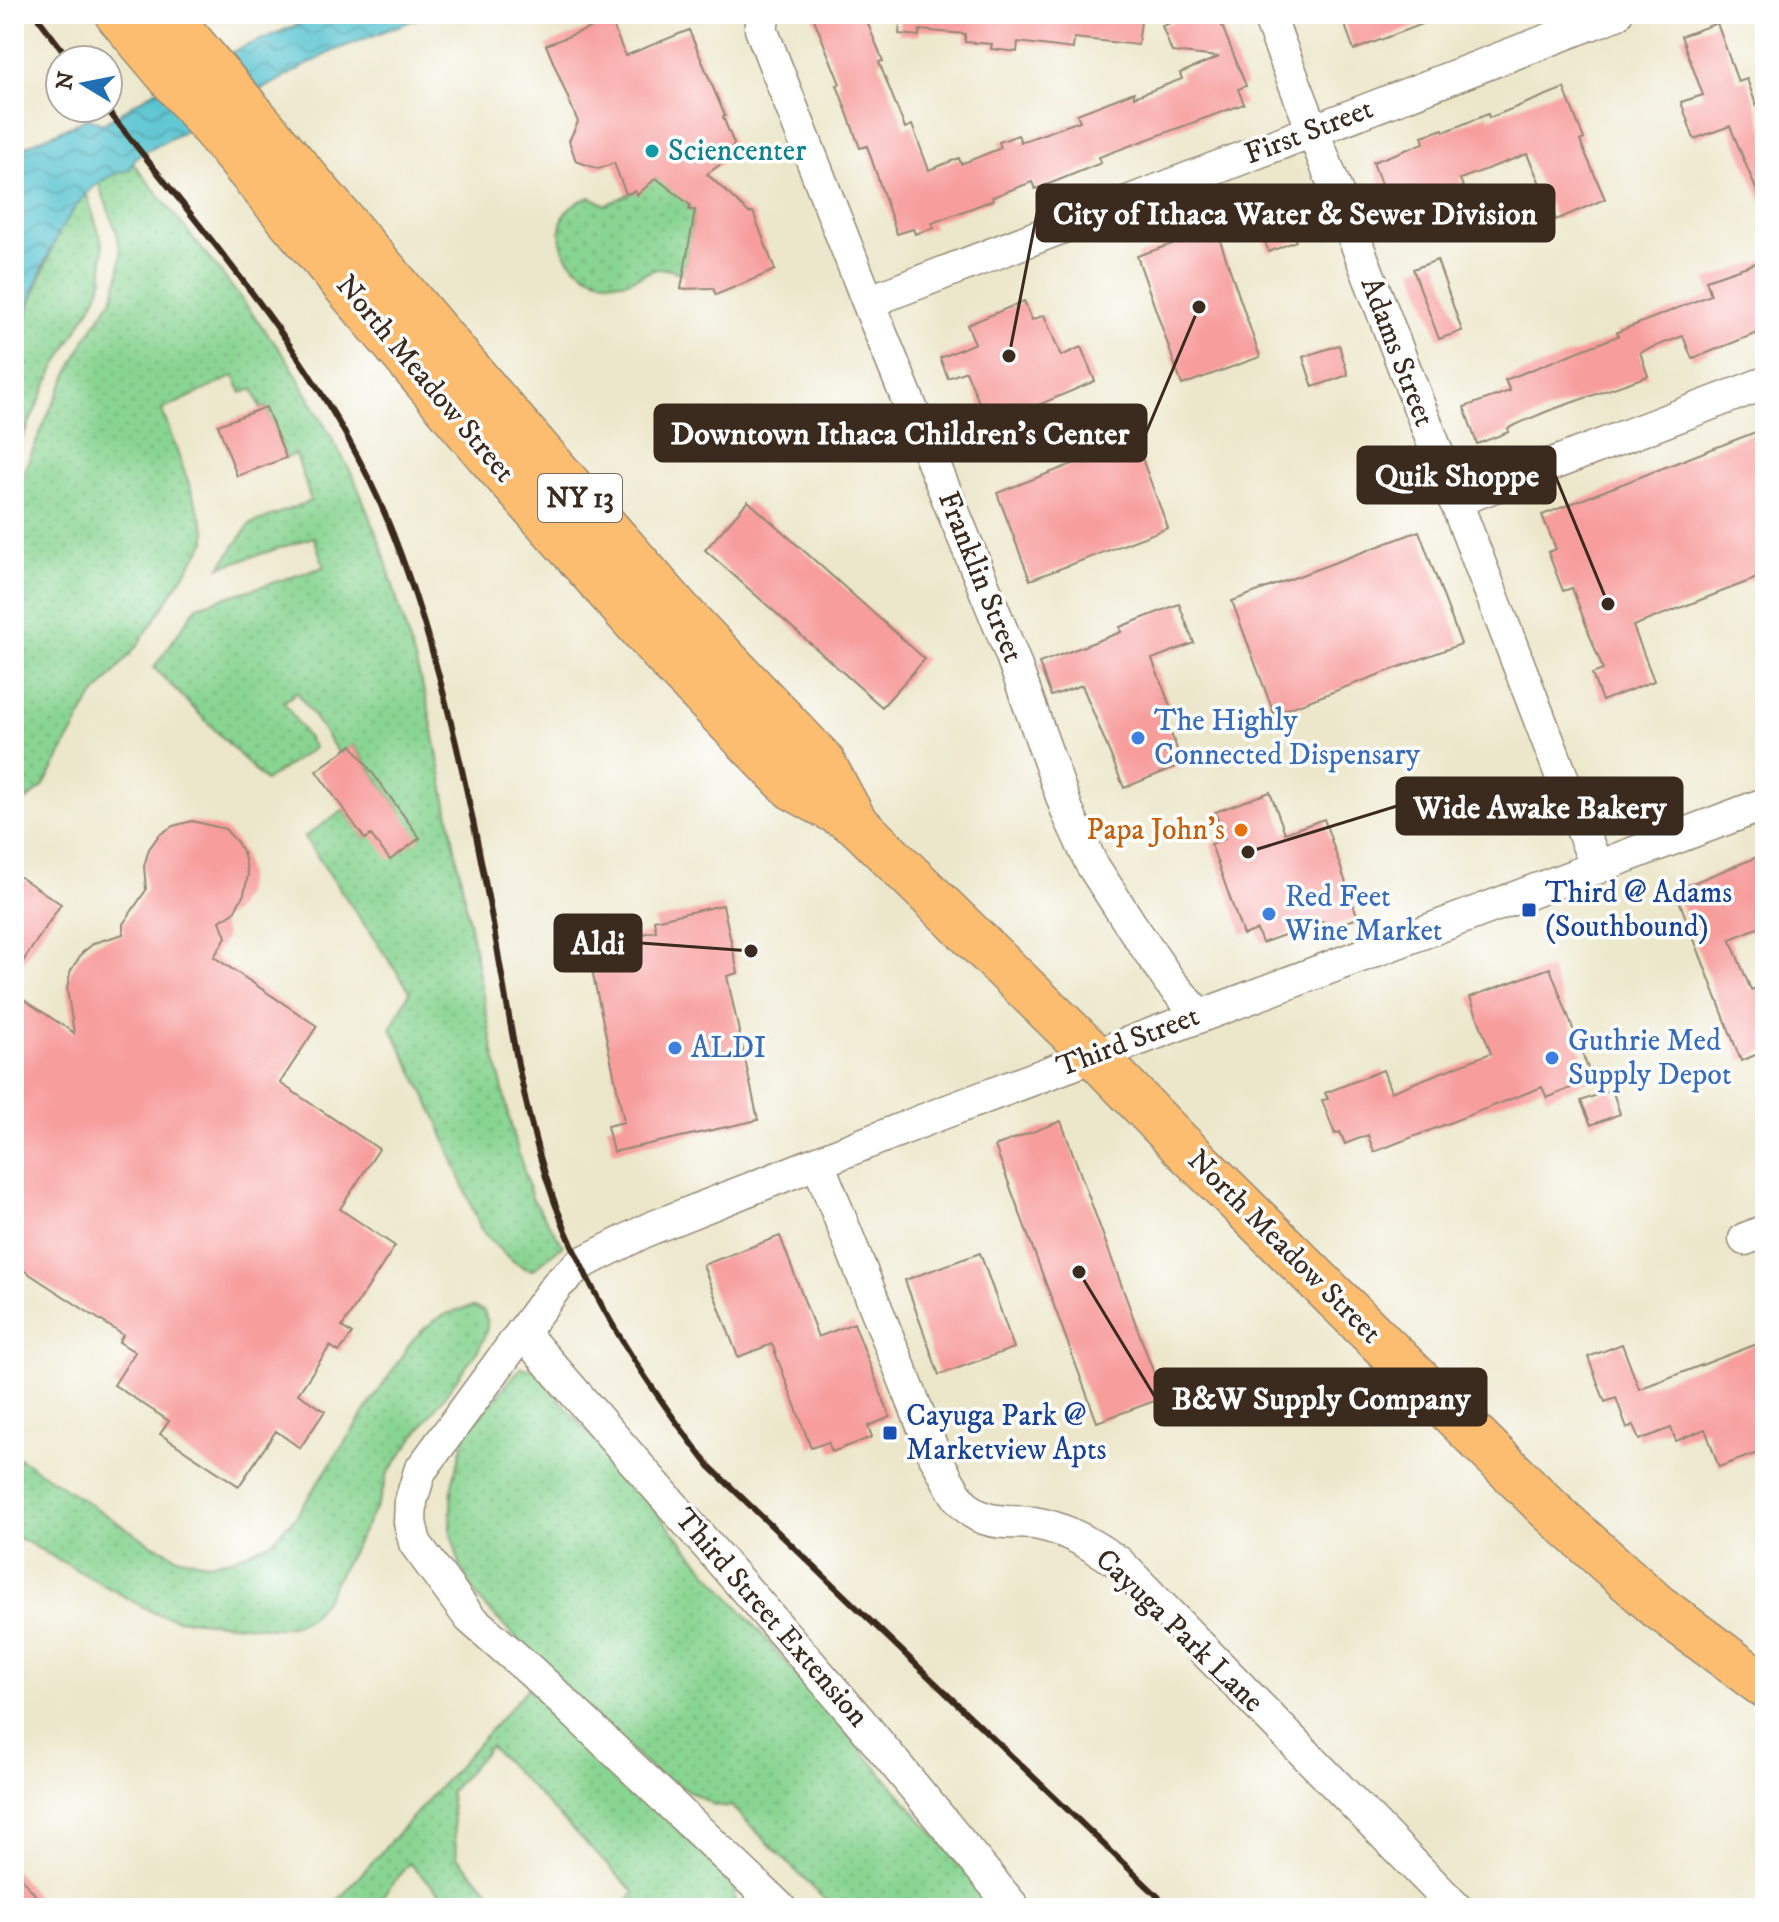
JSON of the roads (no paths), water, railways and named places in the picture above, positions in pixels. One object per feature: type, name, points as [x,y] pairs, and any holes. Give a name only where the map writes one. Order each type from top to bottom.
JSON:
[{"type":"highway","name":"North Meadow Street","points":[[142,23],[288,185],[500,406],[639,565],[822,761],[855,822],[1095,1056],[1550,1510],[1657,1606],[1765,1686]]},
{"type":"street","name":"Adams Street","points":[[1268,14],[1597,868]]},
{"type":"street","name":"First Street","points":[[868,302],[1616,14]]},
{"type":"street","name":"Franklin Street","points":[[763,22],[868,302],[1012,656],[1068,813],[1091,863],[1129,922],[1170,982],[1199,1015]]},
{"type":"street","points":[[1455,501],[1765,383]]},
{"type":"street","name":"Third Street","points":[[780,1908],[542,1682],[470,1618],[415,1543],[410,1522],[411,1501],[420,1471],[557,1285],[580,1264],[623,1240],[1165,1031],[1199,1015],[1765,804]]},
{"type":"street","name":"Cayuga Park Lane","points":[[818,1163],[935,1456],[959,1499],[983,1518],[1036,1523],[1063,1531],[1118,1562],[1456,1908]]},
{"type":"street","name":"Third Street Extension","points":[[522,1332],[859,1720],[1014,1908]]},
{"type":"water","points":[[322,14],[429,14],[333,51],[136,157],[129,170],[106,179],[86,195],[54,242],[14,346],[14,156],[28,145],[75,124],[124,124],[124,111],[184,72]]},
{"type":"railway","points":[[35,14],[58,44]]},
{"type":"railway","points":[[119,124],[227,259],[303,364],[367,475],[393,534],[425,628],[464,777],[522,1083],[537,1146],[576,1255],[615,1328],[709,1466],[1170,1908]]},
{"type":"place","name":"Sciencenter","points":[[652,151]]},
{"type":"place","name":"Downtown Ithaca Children's Center","points":[[1199,307]]},
{"type":"place","name":"City of Ithaca Water & Sewer Division","points":[[1009,356]]},
{"type":"place","name":"Quik Shoppe","points":[[1608,604]]},
{"type":"place","name":"The Highly Connected Dispensary","points":[[1138,738]]},
{"type":"place","name":"Papa John's","points":[[1241,830]]},
{"type":"place","name":"Wide Awake Bakery","points":[[1248,852]]},
{"type":"place","name":"Third @ Adams (Southbound)","points":[[1529,910]]},
{"type":"place","name":"Red Feet Wine Market","points":[[1269,914]]},
{"type":"place","name":"Aldi","points":[[751,951]]},
{"type":"place","name":"ALDI","points":[[675,1048]]},
{"type":"place","name":"Guthrie Med Supply Depot","points":[[1552,1058]]},
{"type":"place","name":"B&W Supply Company","points":[[1079,1272]]},
{"type":"place","name":"Cayuga Park @ Marketview Apts","points":[[890,1433]]}]
